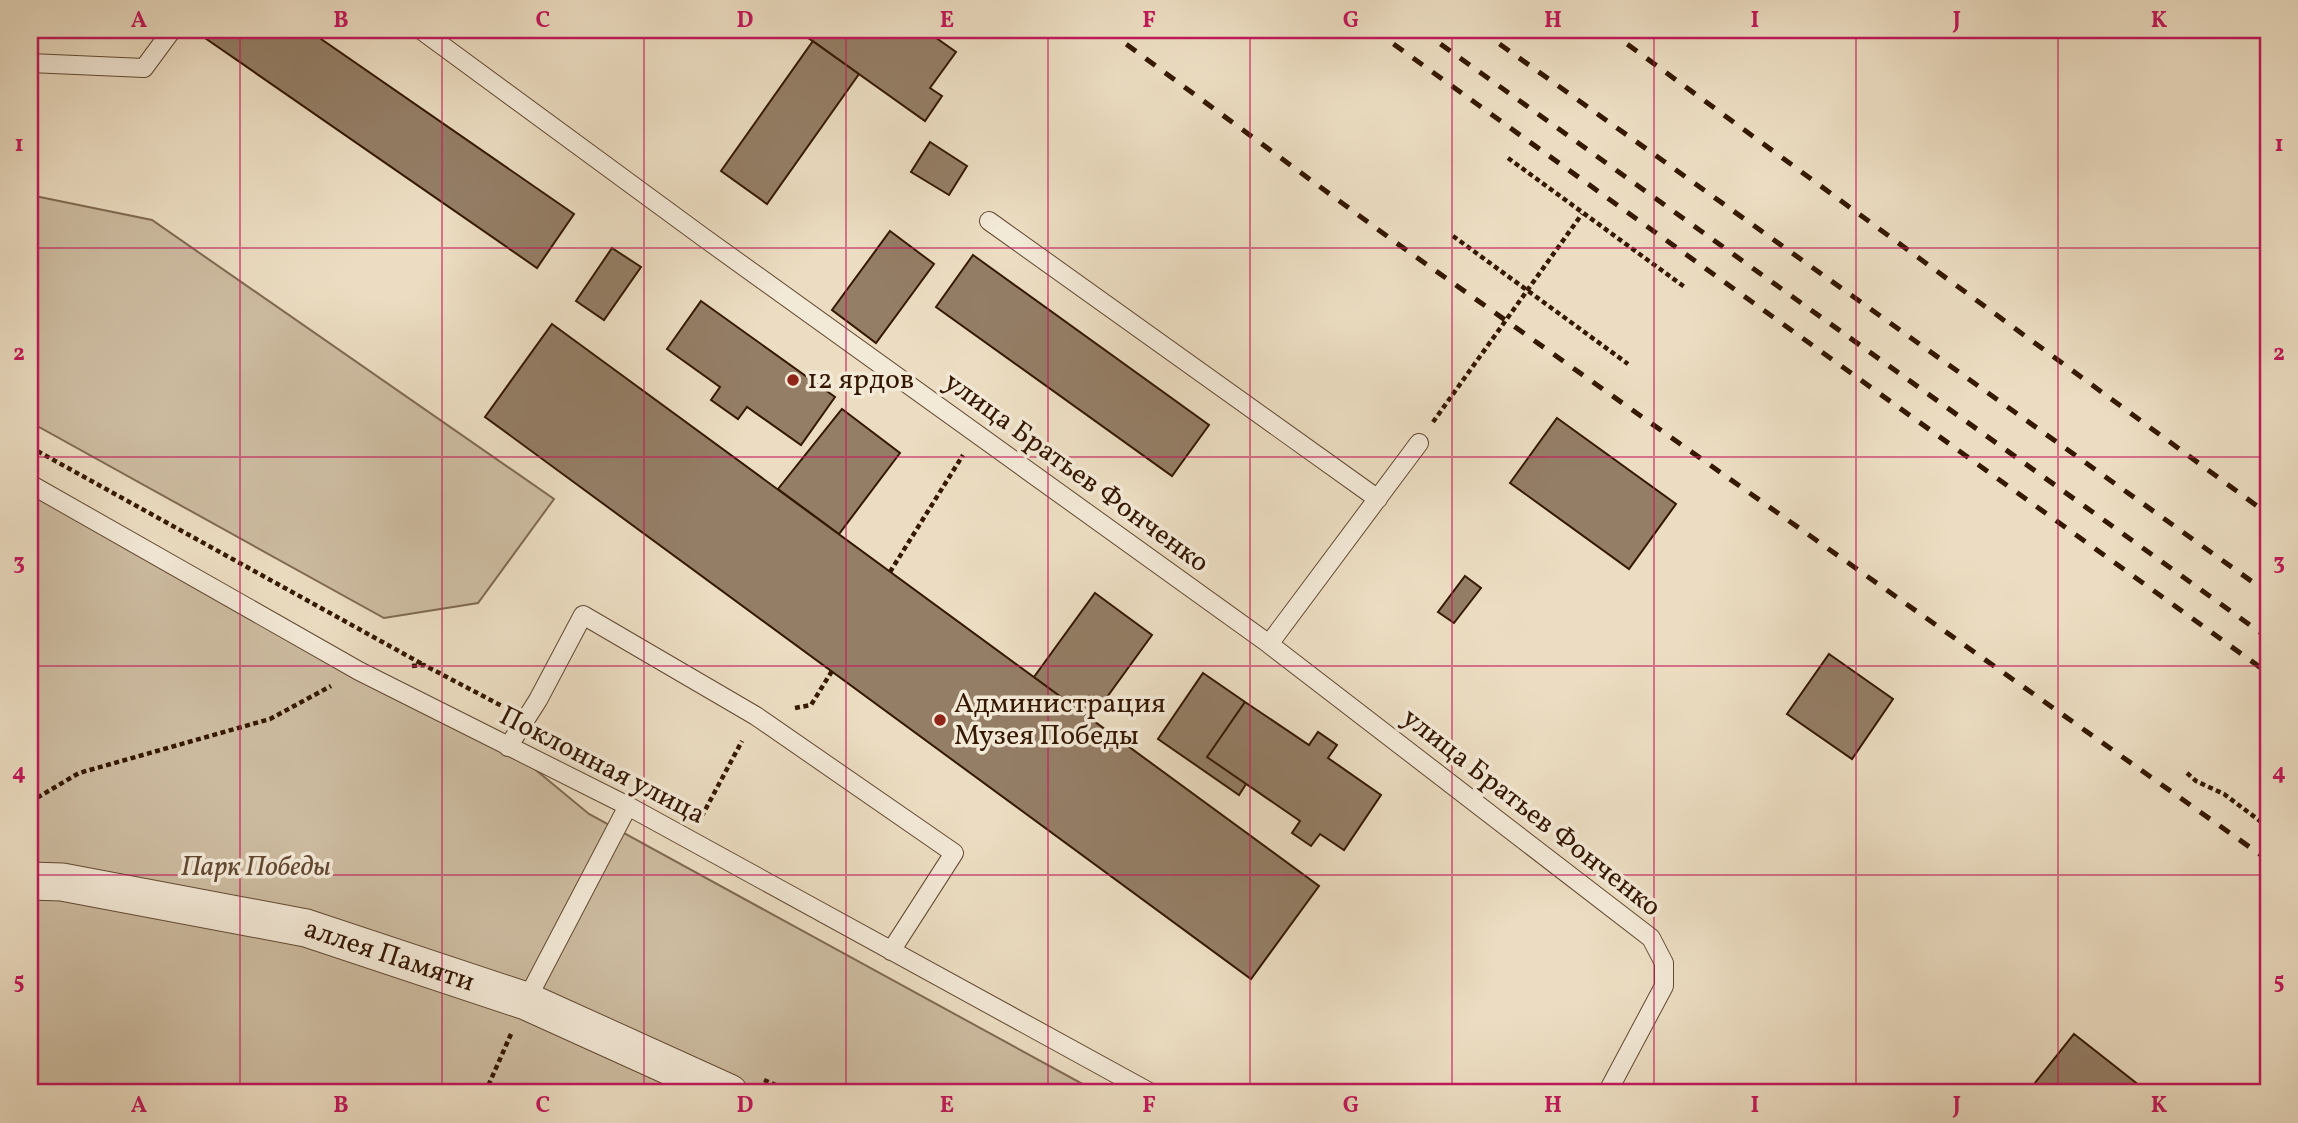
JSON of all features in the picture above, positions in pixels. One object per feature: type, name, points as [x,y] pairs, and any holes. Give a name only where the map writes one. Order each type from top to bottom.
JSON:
[{"type":"street","name":"аллея Памяти","points":[[30,881],[62,883],[306,928],[526,1002],[729,1093]]},
{"type":"lane","points":[[30,63],[144,68],[172,30]]},
{"type":"lane","name":"улица Братьев Фонченко","points":[[421,30],[703,237],[1269,644],[1651,938],[1664,963],[1664,986],[1607,1093]]},
{"type":"lane","points":[[989,221],[1378,499]]},
{"type":"lane","points":[[1269,644],[1419,443]]},
{"type":"lane","name":"Поклонная улица","points":[[30,484],[359,671],[628,806],[1151,1093]]},
{"type":"lane","points":[[508,747],[527,719],[583,615],[756,716],[954,853],[891,951]]},
{"type":"lane","points":[[526,1002],[628,806]]},
{"type":"path","points":[[1508,158],[1686,288]]},
{"type":"path","points":[[1433,422],[1583,214]]},
{"type":"path","points":[[1453,236],[1628,364]]},
{"type":"path","points":[[890,572],[976,434]]},
{"type":"path","points":[[30,447],[527,719]]},
{"type":"path","points":[[30,802],[79,773],[270,719],[359,671],[424,665]]},
{"type":"path","points":[[811,705],[832,671]]},
{"type":"path","points":[[2187,773],[2196,781],[2224,794],[2268,827]]},
{"type":"path","points":[[485,1093],[526,1002]]},
{"type":"green space","points":[[30,195],[152,220],[554,499],[478,603],[384,618],[30,422]]},
{"type":"green space","name":"Парк Победы","points":[[30,489],[508,747],[589,814],[1099,1093],[30,1093]]},
{"type":"building","points":[[210,30],[308,30],[574,214],[537,268],[205,38]]},
{"type":"building","points":[[797,30],[925,30],[956,52],[930,88],[942,96],[925,121]]},
{"type":"building","points":[[813,41],[859,74],[767,204],[721,171]]},
{"type":"building","points":[[930,142],[967,166],[949,195],[911,172]]},
{"type":"building","points":[[890,231],[934,264],[876,343],[832,310]]},
{"type":"building","points":[[612,248],[641,267],[604,320],[576,301]]},
{"type":"building","points":[[973,255],[1209,425],[1172,476],[936,307]]},
{"type":"building","points":[[701,301],[835,397],[801,445],[747,407],[738,419],[711,400],[720,387],[667,349]]},
{"type":"building","points":[[552,324],[1319,886],[1251,979],[485,417]]},
{"type":"building","points":[[842,409],[900,453],[839,534],[778,489]]},
{"type":"building","points":[[1557,418],[1676,504],[1629,569],[1510,483]]},
{"type":"building","points":[[1465,576],[1481,588],[1454,623],[1438,612]]},
{"type":"building","points":[[1095,593],[1152,635],[1091,719],[1034,677]]},
{"type":"building","points":[[1829,654],[1893,699],[1852,759],[1787,714]]},
{"type":"building","points":[[1203,673],[1245,702],[1207,757],[1246,784],[1239,795],[1158,739]]},
{"type":"building","points":[[1245,702],[1309,745],[1318,732],[1337,745],[1328,758],[1381,795],[1344,850],[1320,834],[1311,846],[1292,833],[1300,821],[1207,757]]},
{"type":"building","points":[[2074,1034],[2149,1093],[2027,1093]]},
{"type":"railway","points":[[1107,30],[1395,242],[2268,860]]},
{"type":"railway","points":[[1374,30],[2268,673]]},
{"type":"railway","points":[[1421,30],[2268,638]]},
{"type":"railway","points":[[1480,30],[2268,593]]},
{"type":"railway","points":[[1608,30],[2268,514]]},
{"type":"place","name":"12 ярдов","points":[[793,380]]},
{"type":"place","name":"Администрация Музея Победы","points":[[940,720]]}]
